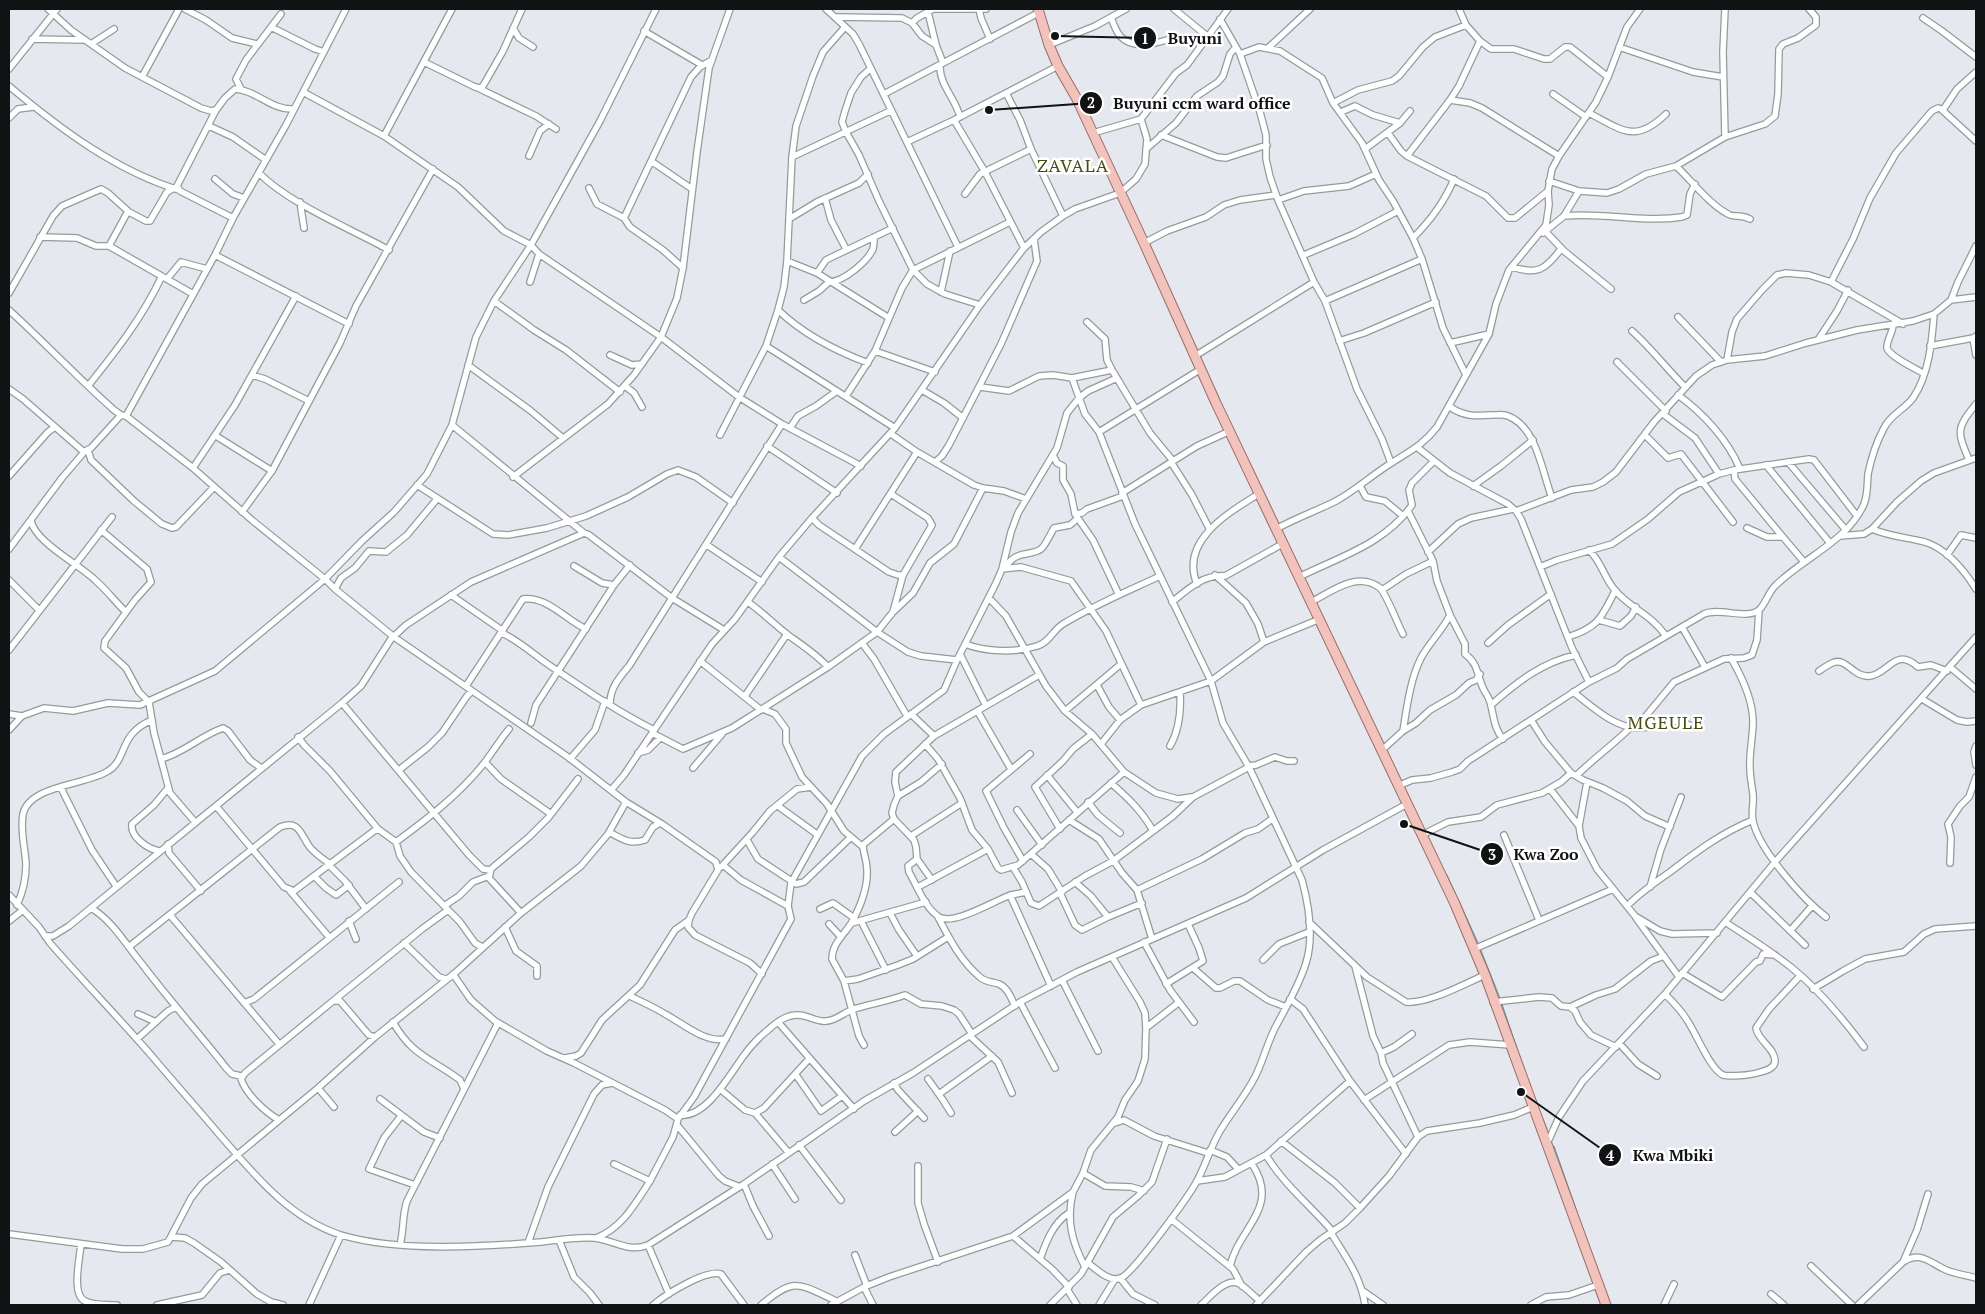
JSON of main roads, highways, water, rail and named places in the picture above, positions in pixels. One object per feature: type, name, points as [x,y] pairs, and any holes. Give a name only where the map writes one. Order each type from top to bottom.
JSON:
[{"type":"main road","points":[[1039,10],[1049,45],[1058,66],[1077,99],[1144,242],[1161,284],[1382,750],[1474,949],[1606,1305]]},
{"type":"waterway","points":[[1447,875],[1479,945]]},
{"type":"waterway","points":[[1480,948],[1500,998]]},
{"type":"waterway","points":[[1502,1004],[1524,1069]]},
{"type":"waterway","points":[[1543,1119],[1547,1129]]},
{"type":"waterway","points":[[1554,1146],[1576,1209]]},
{"type":"place","name":"Buyuni","points":[[1055,36]]},
{"type":"place","name":"Buyuni ccm ward office","points":[[989,110]]},
{"type":"place","name":"Kwa Zoo","points":[[1404,824]]},
{"type":"place","name":"Kwa Mbiki","points":[[1521,1092]]},
{"type":"district","name":"ZAVALA","points":[[1073,166]]},
{"type":"district","name":"MGEULE","points":[[1666,723]]}]
